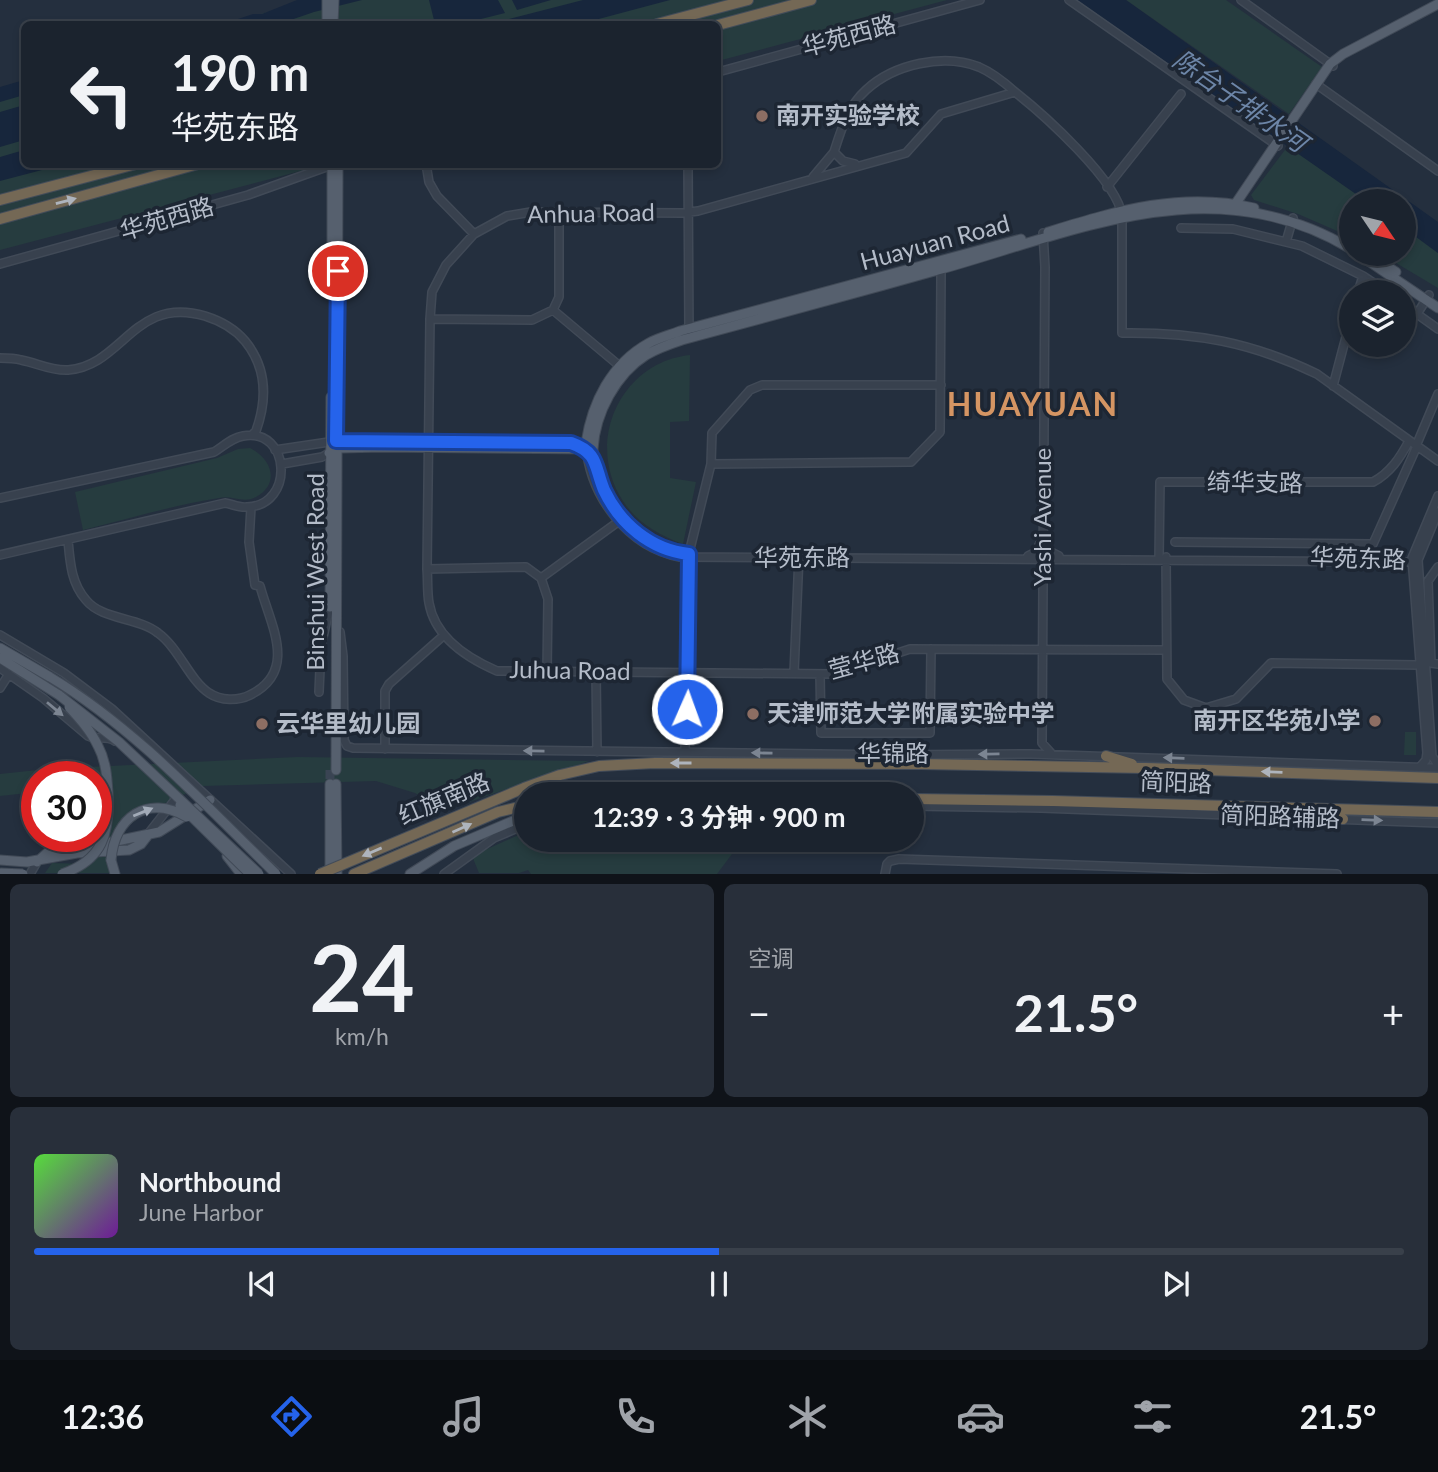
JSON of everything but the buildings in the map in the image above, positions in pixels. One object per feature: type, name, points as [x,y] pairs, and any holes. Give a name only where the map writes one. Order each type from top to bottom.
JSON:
[{"type":"highway","points":[[668,21],[748,0]]},
{"type":"highway","points":[[721,24],[811,0]]},
{"type":"highway","points":[[0,200],[121,168]]},
{"type":"highway","points":[[0,219],[184,168]]},
{"type":"highway","points":[[1106,756],[1146,768]]},
{"type":"highway","name":"红旗南路","points":[[320,873],[524,788],[599,766],[655,763],[921,764]]},
{"type":"highway","name":"简阳路","points":[[921,764],[1333,773],[1438,778]]},
{"type":"highway","name":"简阳路","points":[[924,799],[1438,812]]},
{"type":"highway","name":"红旗南路","points":[[354,873],[498,812],[514,808]]},
{"type":"highway","points":[[1305,808],[1343,819]]},
{"type":"main road","points":[[327,0],[330,20]]},
{"type":"main road","points":[[330,20],[334,0]]},
{"type":"main road","points":[[1237,202],[1317,85],[1343,54],[1438,6]]},
{"type":"main road","name":"Binshui West Road","points":[[332,168],[333,451],[336,617],[333,770],[330,606],[333,451],[338,168]]},
{"type":"main road","name":"Huayuan Road","points":[[1237,202],[1251,213],[1292,220],[1339,242]]},
{"type":"main road","name":"Huayuan Road","points":[[588,447],[605,403],[623,369],[690,333],[1045,238],[1121,213],[1166,203],[1222,206],[1237,202],[1339,236]]},
{"type":"main road","points":[[1377,266],[1438,301]]},
{"type":"main road","points":[[1385,266],[1438,308]]},
{"type":"main road","points":[[333,451],[340,454],[348,444]]},
{"type":"main road","points":[[333,451],[348,444],[588,447]]},
{"type":"main road","points":[[0,648],[72,691],[122,728],[276,873]]},
{"type":"main road","points":[[0,658],[59,695],[119,742],[259,873]]},
{"type":"main road","points":[[59,695],[98,745],[105,767],[109,807],[107,829],[99,848],[86,862],[62,873]]},
{"type":"main road","points":[[144,765],[241,873]]},
{"type":"main road","points":[[330,873],[333,784],[337,873]]},
{"type":"main road","points":[[5,860],[37,862],[48,852],[63,848],[159,832],[210,800]]},
{"type":"main road","points":[[115,873],[111,860],[115,836],[124,822],[134,815],[149,808],[163,807],[200,825]]},
{"type":"main road","points":[[410,873],[454,846],[514,821]]},
{"type":"main road","points":[[215,841],[250,873]]},
{"type":"main road","points":[[0,873],[22,873]]},
{"type":"street","name":"华苑西路","points":[[721,71],[980,0]]},
{"type":"street","points":[[1069,0],[1277,144]]},
{"type":"street","points":[[1241,0],[1332,65]]},
{"type":"street","points":[[812,178],[834,152],[845,119],[866,90],[893,73],[922,63],[959,61],[978,67],[997,76],[1061,131],[1093,166],[1107,187],[1121,213],[1122,333],[1154,332],[1209,337],[1241,344],[1299,365],[1317,374],[1438,461]]},
{"type":"street","points":[[1317,85],[1438,170]]},
{"type":"street","name":"Anhua Road","points":[[428,444],[432,292],[446,265],[474,234],[507,216],[531,212],[688,213],[906,153],[941,114],[1016,92]]},
{"type":"street","points":[[1107,187],[1181,93]]},
{"type":"street","points":[[834,152],[843,161],[860,165]]},
{"type":"street","name":"华苑西路","points":[[0,264],[248,195],[324,168]]},
{"type":"street","points":[[427,168],[429,182],[437,196],[474,234]]},
{"type":"street","points":[[688,168],[690,333]]},
{"type":"street","points":[[430,319],[532,320],[553,310],[559,297],[559,214]]},
{"type":"street","points":[[1286,242],[1292,220]]},
{"type":"street","points":[[1181,228],[1233,229],[1301,246],[1369,280]]},
{"type":"street","name":"Yashi Avenue","points":[[1045,238],[1042,543],[1037,557],[1042,743],[1046,750],[1053,754]]},
{"type":"street","points":[[711,464],[911,462],[940,432],[941,265]]},
{"type":"street","points":[[1362,280],[1363,276]]},
{"type":"street","points":[[1427,297],[1417,314],[1438,328]]},
{"type":"street","points":[[553,310],[623,369]]},
{"type":"street","points":[[0,358],[19,359],[48,368],[68,370],[91,363],[152,318],[176,312],[203,316],[239,333],[258,362],[265,398],[256,431],[252,435]]},
{"type":"street","points":[[1333,386],[1341,357]]},
{"type":"street","points":[[685,752],[688,556],[711,464],[712,433],[750,390],[762,385],[941,385]]},
{"type":"street","points":[[1175,542],[1373,544],[1414,444],[1438,394]]},
{"type":"street","points":[[0,498],[214,452],[234,438],[252,435],[265,440],[279,457],[280,481],[260,505],[244,508],[225,503],[0,555]]},
{"type":"street","name":"Juhua Road","points":[[428,444],[429,605],[443,636],[472,660],[497,671],[688,672]]},
{"type":"street","name":"绮华支路","points":[[1162,558],[1160,482],[1373,482],[1385,476],[1414,444]]},
{"type":"street","points":[[571,446],[593,462]]},
{"type":"street","name":"华苑东路","points":[[588,447],[620,520],[653,543],[688,556],[1411,559]]},
{"type":"street","points":[[279,457],[333,451]]},
{"type":"street","points":[[279,457],[323,457],[333,451]]},
{"type":"street","points":[[1419,767],[1426,761],[1427,753],[1411,559],[1438,496]]},
{"type":"street","points":[[68,540],[72,574],[79,592],[88,604],[155,630],[167,640],[201,686],[210,694],[231,700],[247,697],[260,689],[271,677],[279,649],[260,586],[255,584],[248,542],[251,507]]},
{"type":"street","points":[[1438,512],[1411,559],[1433,760],[1438,767]]},
{"type":"street","points":[[541,578],[620,520]]},
{"type":"street","points":[[1037,557],[1036,552],[1042,543],[1049,551],[1059,556]]},
{"type":"street","points":[[794,673],[799,556]]},
{"type":"street","name":"华苑东路","points":[[1037,557],[1162,558]]},
{"type":"street","points":[[1162,558],[1167,679],[1184,700],[1206,708],[1236,699],[1271,663],[1419,665]]},
{"type":"street","points":[[427,569],[526,568],[541,578],[548,599],[547,671]]},
{"type":"street","points":[[1437,569],[1428,581],[1431,663],[1438,664]]},
{"type":"street","points":[[319,692],[321,646],[330,606]]},
{"type":"street","name":"华锦路","points":[[336,617],[343,656],[343,731],[347,746],[385,750],[1053,754],[1438,767]]},
{"type":"street","points":[[0,635],[64,673],[105,703],[291,873]]},
{"type":"street","points":[[385,750],[385,691],[389,684],[443,636]]},
{"type":"street","name":"莹华路","points":[[688,672],[833,674],[910,649],[1166,650]]},
{"type":"street","points":[[820,674],[821,733],[930,733],[931,649]]},
{"type":"street","name":"Yashi Avenue","points":[[1031,754],[1036,750],[1038,742],[1041,650]]},
{"type":"street","points":[[0,668],[43,698],[88,736],[96,739],[108,737],[116,742],[175,795],[174,801],[148,835]]},
{"type":"street","points":[[596,672],[597,752]]},
{"type":"street","points":[[0,688],[9,674]]},
{"type":"street","points":[[1333,773],[1384,765]]},
{"type":"street","points":[[991,807],[1053,801]]},
{"type":"street","name":"简阳路辅路","points":[[924,806],[1438,823]]},
{"type":"street","points":[[444,873],[494,838],[514,830]]},
{"type":"street","points":[[887,873],[890,861],[899,859],[1207,872],[1337,873]]},
{"type":"street","points":[[5,860],[22,868],[22,873]]},
{"type":"street","points":[[30,873],[37,862]]},
{"type":"green space","points":[[310,0],[947,0],[721,60],[721,21],[236,21]]},
{"type":"green space","points":[[1126,0],[1226,0],[1322,67],[1289,114]]},
{"type":"green space","points":[[21,85],[21,168],[312,168],[0,250],[0,91]]},
{"type":"green space","points":[[1288,146],[1349,189],[1339,189],[1339,232],[1298,214],[1254,200],[1251,195]]},
{"type":"green space","points":[[1416,237],[1438,253],[1438,288],[1401,266],[1416,266]]},
{"type":"green space","points":[[690,355],[689,421],[670,422],[670,478],[696,482],[683,544],[649,527],[629,509],[612,478],[607,454],[609,431],[616,408],[628,389],[645,372],[666,361]]},
{"type":"green space","points":[[250,448],[268,464],[271,478],[269,485],[256,497],[247,500],[224,497],[202,501],[83,530],[75,492]]},
{"type":"green space","points":[[1405,732],[1416,732],[1416,755],[1404,755]]},
{"type":"green space","points":[[298,757],[589,761],[528,782],[514,782],[514,787],[443,811],[415,793],[376,781],[203,786],[147,811],[124,830],[112,852],[112,766]]},
{"type":"green space","points":[[21,772],[21,794],[0,796],[0,774]]},
{"type":"green space","points":[[514,837],[514,852],[754,852],[732,854],[717,874],[531,874],[528,870],[519,873],[479,873],[472,856]]},
{"type":"green space","points":[[91,852],[112,852],[120,873],[45,873],[52,863],[90,864]]},
{"type":"water","points":[[297,0],[362,0],[288,21],[232,21],[262,14]]},
{"type":"water","points":[[429,0],[498,0],[505,13],[473,21],[434,21]]},
{"type":"water","points":[[512,0],[551,0],[517,10]]},
{"type":"water","points":[[583,0],[670,0],[591,21],[502,21]]},
{"type":"water","name":"陈台子排水河","points":[[1077,0],[1126,0],[1392,189],[1349,189]]},
{"type":"water","points":[[21,81],[21,96],[0,102],[0,87]]},
{"type":"water","points":[[21,106],[21,141],[0,147],[0,112]]},
{"type":"water","points":[[21,151],[21,168],[50,168],[0,181],[0,157]]},
{"type":"water","points":[[1416,206],[1438,222],[1438,253],[1416,237]]},
{"type":"tunnel","points":[[330,770],[330,784]]},
{"type":"place","name":"南开实验学校","points":[[762,116]]},
{"type":"place","name":"天津师范大学附属实验中学","points":[[753,714]]},
{"type":"place","name":"南开区华苑小学","points":[[1375,721]]},
{"type":"place","name":"云华里幼儿园","points":[[262,724]]},
{"type":"district","name":"HUAYUAN","points":[[1033,405]]},
{"type":"route","points":[[338,271],[336,441],[571,443],[586,450],[596,461],[605,491],[622,518],[653,543],[689,554],[687,709]]}]
